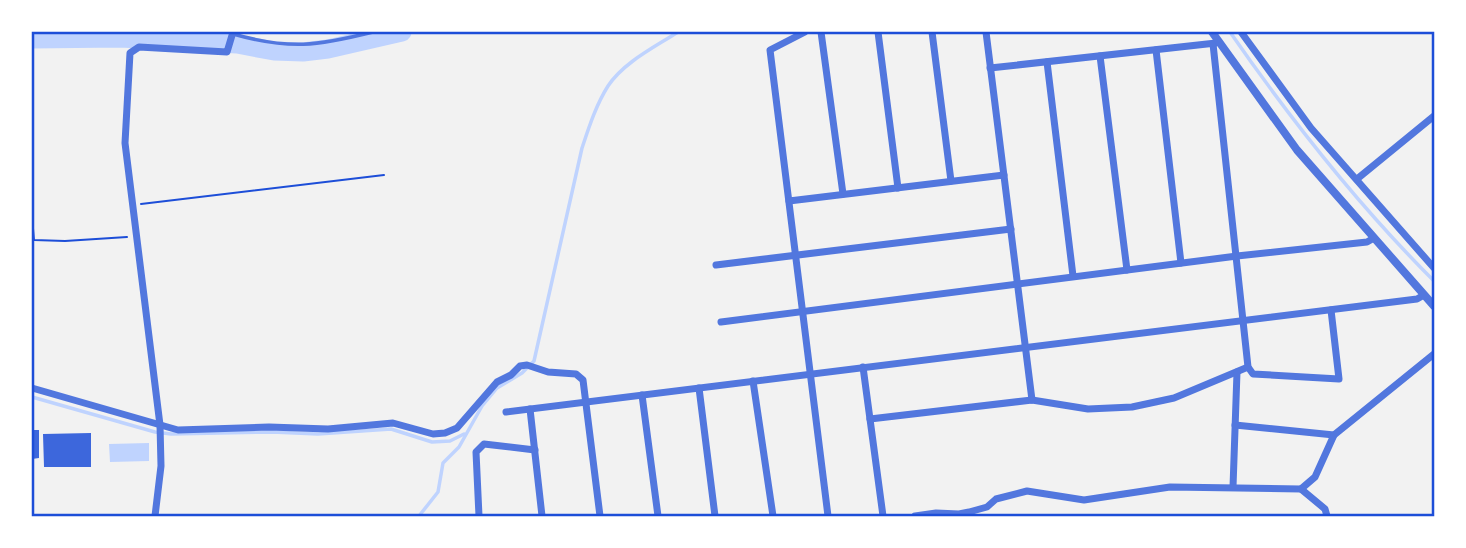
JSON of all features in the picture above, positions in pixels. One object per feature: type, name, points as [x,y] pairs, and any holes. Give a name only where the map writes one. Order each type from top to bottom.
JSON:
[{"type":"street","points":[[805,32],[770,50],[828,516]]},
{"type":"street","points":[[821,32],[843,194]]},
{"type":"street","points":[[878,32],[898,188]]},
{"type":"street","points":[[932,32],[951,181]]},
{"type":"street","points":[[986,32],[1032,400]]},
{"type":"street","points":[[1212,32],[1216,43],[1248,367],[1254,374],[1339,379],[1331,310]]},
{"type":"street","points":[[1241,32],[1311,128],[1434,268]]},
{"type":"street","points":[[155,516],[161,466],[160,431],[125,143],[130,53],[139,47],[227,52],[233,35]]},
{"type":"street","points":[[990,68],[1216,43]]},
{"type":"street","points":[[1216,43],[1297,150],[1434,306]]},
{"type":"street","points":[[1156,50],[1181,263]]},
{"type":"street","points":[[1100,56],[1127,270]]},
{"type":"street","points":[[1047,62],[1073,276]]},
{"type":"street","points":[[1357,179],[1434,116]]},
{"type":"street","points":[[789,201],[1004,175]]},
{"type":"street","points":[[716,265],[1011,229]]},
{"type":"street","points":[[721,322],[1073,276],[1367,242],[1374,238]]},
{"type":"street","points":[[506,412],[1331,310],[1417,299],[1424,295]]},
{"type":"street","points":[[1301,489],[1315,477],[1334,435],[1434,354]]},
{"type":"street","points":[[32,388],[160,431],[269,427],[328,429],[393,422],[433,433],[445,433],[457,428],[496,382],[511,375],[520,366],[576,374],[583,380],[600,516]]},
{"type":"street","points":[[863,367],[883,516]]},
{"type":"street","points":[[870,419],[1032,400],[1088,409],[1132,407],[1174,398],[1248,367]]},
{"type":"street","points":[[1233,487],[1237,372]]},
{"type":"street","points":[[753,381],[773,516]]},
{"type":"street","points":[[699,388],[715,516]]},
{"type":"street","points":[[642,395],[658,516]]},
{"type":"street","points":[[530,409],[542,516]]},
{"type":"street","points":[[1235,425],[1334,435]]},
{"type":"street","points":[[479,516],[476,452],[484,444],[535,450]]},
{"type":"street","points":[[915,516],[969,512],[987,506],[996,499],[1027,491],[1084,500],[1170,487],[1301,489],[1325,509],[1327,516]]},
{"type":"lane","points":[[233,35],[281,46],[337,41],[373,32]]},
{"type":"path","points":[[133,205],[384,175]]},
{"type":"path","points":[[32,217],[34,240],[138,237]]},
{"type":"water","points":[[149,443],[149,461],[110,462],[109,444]]},
{"type":"building","points":[[32,430],[39,430],[39,458],[32,459]]},
{"type":"building","points":[[91,433],[91,467],[44,467],[43,434]]},
{"type":"waterway","points":[[32,39],[120,38],[237,44],[274,51],[303,52],[402,32]]},
{"type":"waterway","points":[[419,516],[438,492],[443,463],[459,447],[482,406],[497,388],[522,373],[534,361],[582,148],[604,93],[615,77],[631,62],[678,32]]},
{"type":"waterway","points":[[1230,32],[1326,161],[1434,281]]},
{"type":"waterway","points":[[32,397],[155,432],[171,434],[318,434],[391,429],[432,442],[450,441],[464,434]]}]
